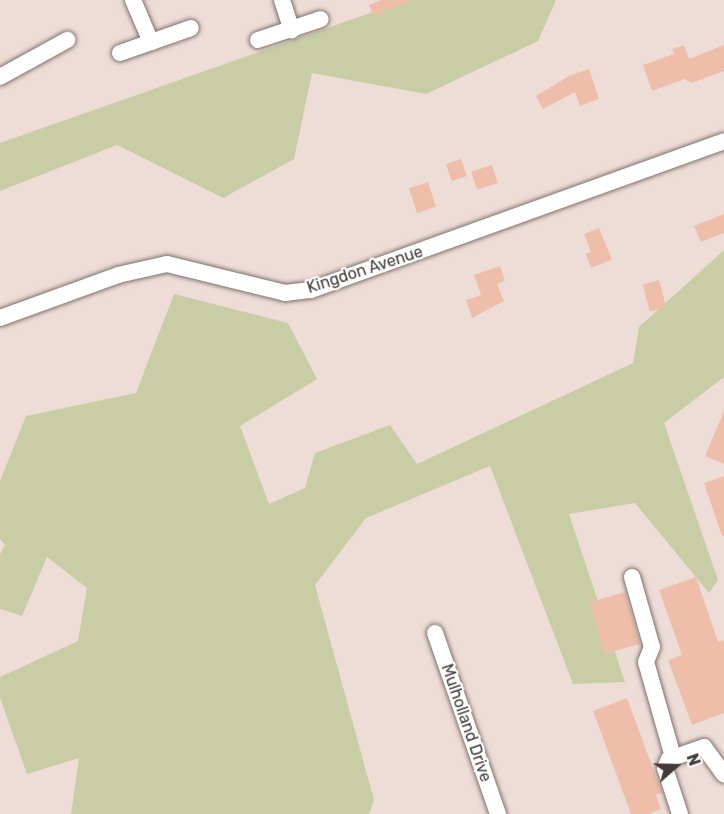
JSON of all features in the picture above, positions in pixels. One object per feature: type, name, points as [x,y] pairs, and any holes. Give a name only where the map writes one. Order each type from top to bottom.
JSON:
[{"type":"street","points":[[133,0],[151,42]]},
{"type":"street","points":[[282,0],[292,30]]},
{"type":"street","points":[[258,40],[321,19]]},
{"type":"street","points":[[120,53],[191,28]]},
{"type":"street","points":[[0,76],[67,39]]},
{"type":"street","name":"Kingdon Avenue","points":[[0,318],[118,275],[167,264],[186,266],[285,293],[311,290],[724,141]]},
{"type":"street","points":[[632,577],[652,647],[646,662],[673,757]]},
{"type":"street","name":"Mulholland Drive","points":[[435,633],[498,814]]},
{"type":"street","points":[[681,814],[665,768],[673,757],[704,747],[724,775]]},
{"type":"green space","points":[[407,0],[556,0],[538,41],[426,94],[312,73],[294,159],[223,198],[117,145],[0,191],[0,143]]},
{"type":"green space","points":[[724,250],[724,377],[664,423],[718,580],[709,593],[635,503],[569,514],[625,682],[573,684],[490,466],[366,518],[315,585],[374,800],[369,814],[71,814],[79,758],[27,774],[0,698],[0,677],[78,641],[87,588],[47,557],[22,616],[0,609],[0,554],[5,545],[0,539],[0,481],[26,416],[136,393],[174,294],[288,323],[317,379],[240,426],[269,504],[305,488],[315,453],[390,425],[417,464],[633,363],[639,327]]},
{"type":"building","points":[[381,0],[411,1],[373,15],[369,5]]},
{"type":"building","points":[[684,45],[689,59],[724,45],[724,71],[691,83],[685,79],[652,91],[643,65],[674,54],[672,49]]},
{"type":"building","points":[[589,69],[599,99],[580,106],[575,92],[543,109],[536,96],[569,76]]},
{"type":"building","points":[[461,159],[467,176],[452,181],[446,164]]},
{"type":"building","points":[[492,165],[498,183],[477,190],[471,172]]},
{"type":"building","points":[[428,182],[436,207],[417,213],[409,188]]},
{"type":"building","points":[[724,214],[724,233],[701,242],[694,226]]},
{"type":"building","points":[[599,228],[612,260],[591,268],[586,254],[591,252],[584,234]]},
{"type":"building","points":[[500,266],[505,281],[497,284],[504,301],[472,318],[466,300],[481,295],[474,275]]},
{"type":"building","points":[[659,280],[666,307],[650,311],[643,284]]},
{"type":"building","points":[[724,411],[724,464],[705,456]]},
{"type":"building","points":[[724,476],[724,535],[722,536],[704,483]]},
{"type":"building","points":[[696,577],[718,642],[724,640],[724,713],[692,725],[668,660],[682,655],[659,590]]},
{"type":"building","points":[[625,592],[640,644],[604,654],[589,602]]},
{"type":"building","points":[[627,698],[662,793],[656,795],[661,809],[649,814],[631,814],[593,711]]}]
